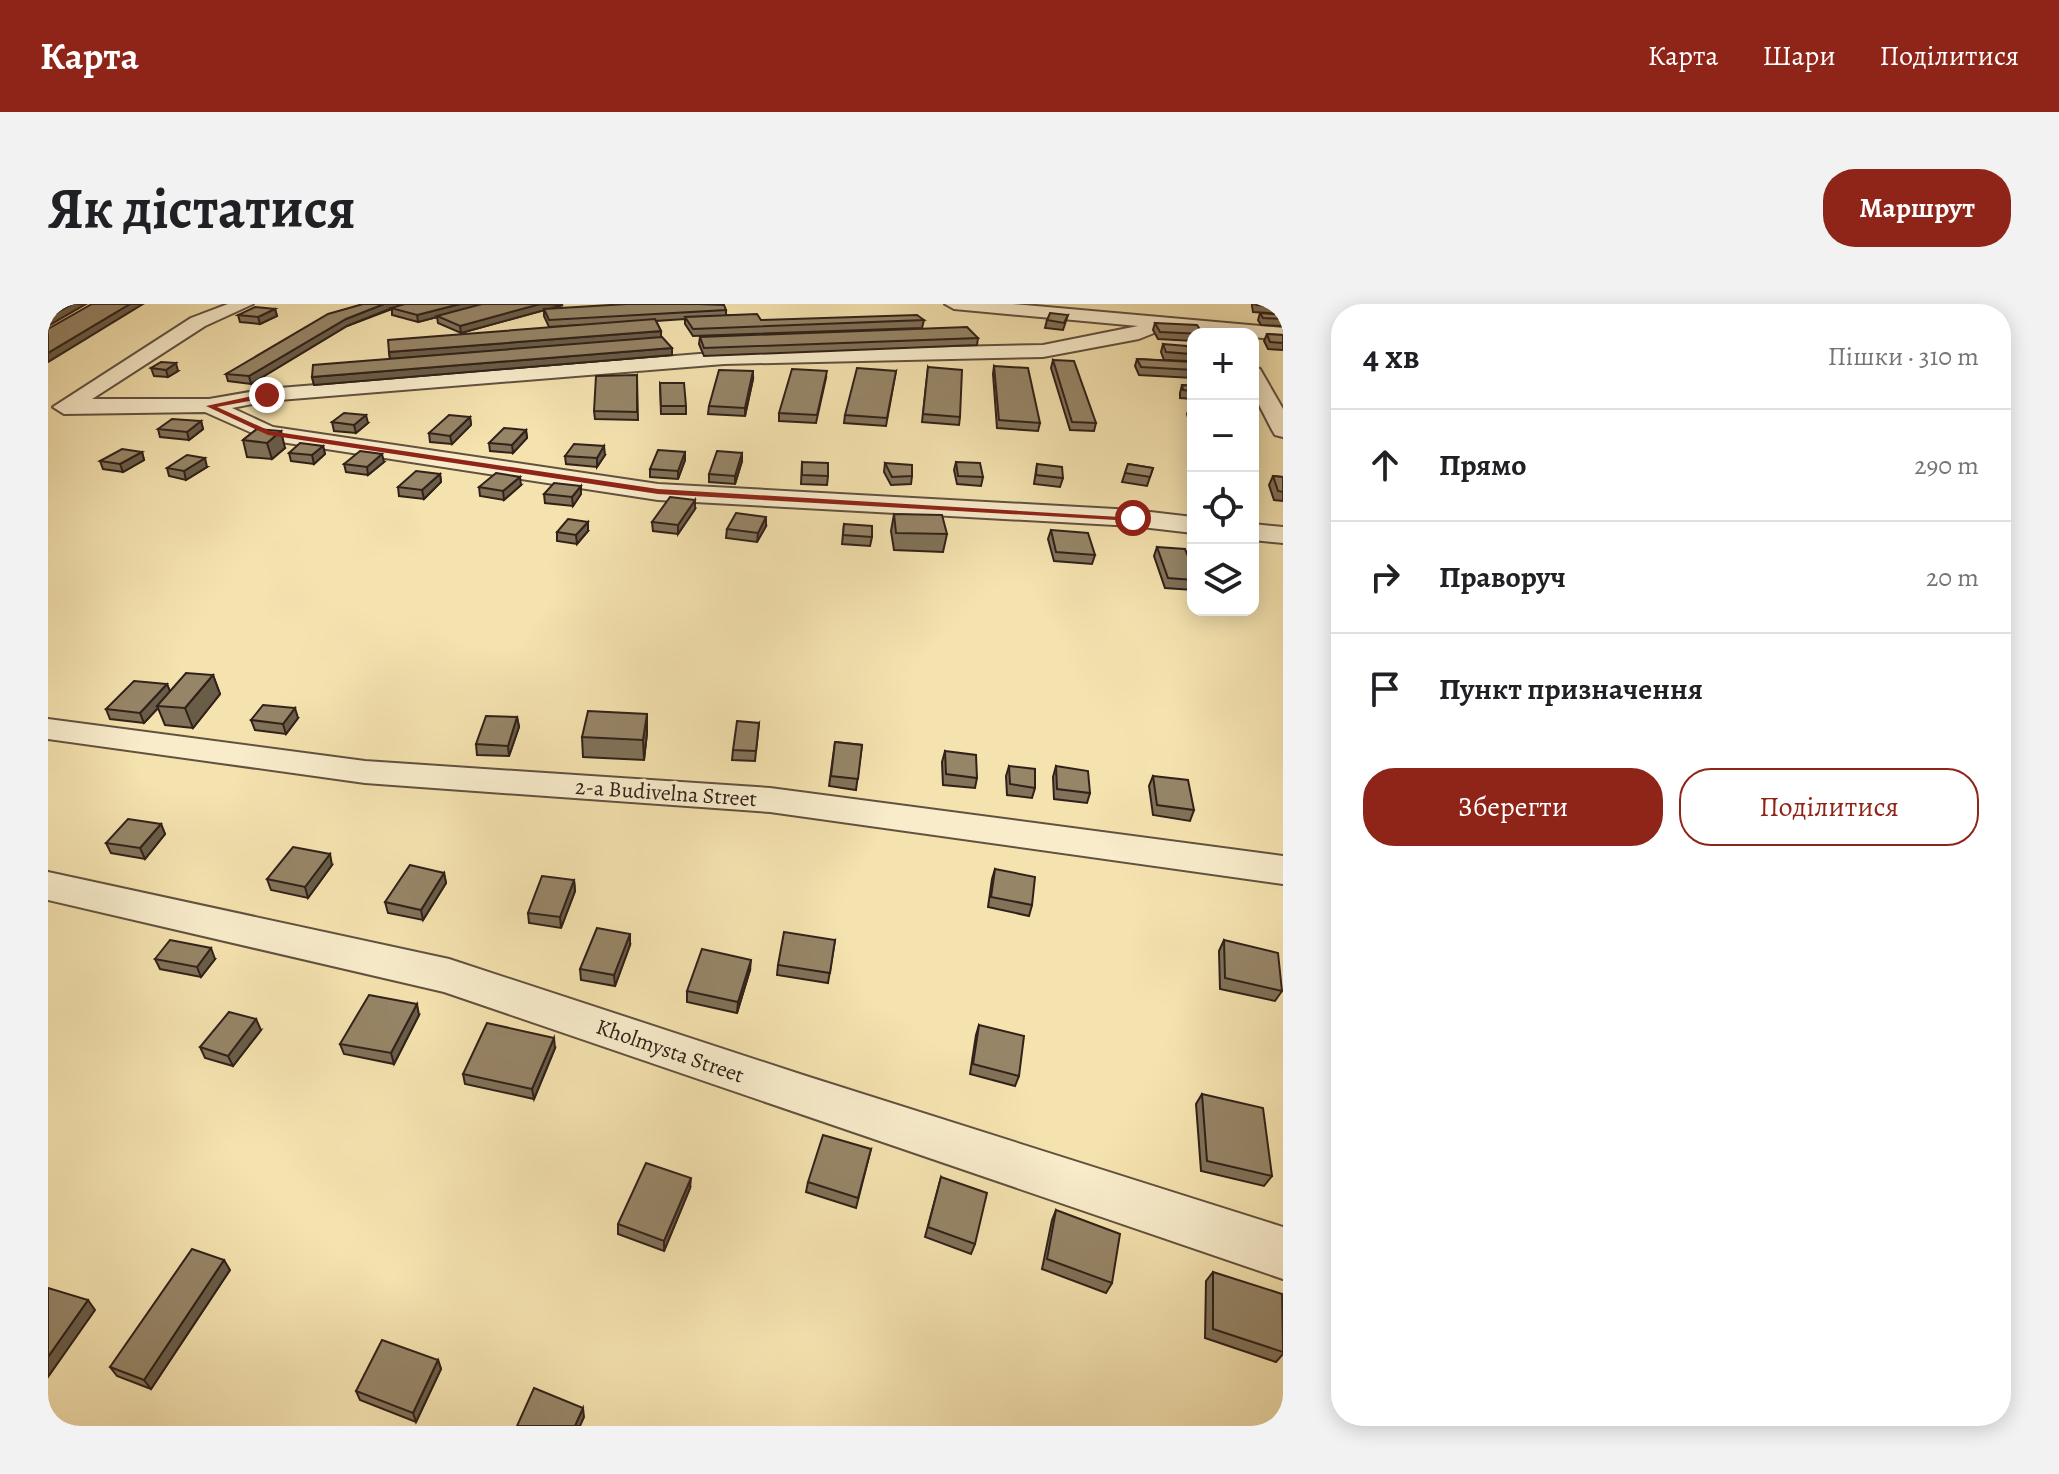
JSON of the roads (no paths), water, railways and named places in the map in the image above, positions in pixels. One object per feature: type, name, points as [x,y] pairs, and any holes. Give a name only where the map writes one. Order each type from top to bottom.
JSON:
[{"type":"street","points":[[48,415],[198,322],[244,304]]},
{"type":"street","points":[[954,304],[1193,328]]},
{"type":"street","points":[[1195,304],[1210,328]]},
{"type":"street","points":[[68,405],[209,406],[267,395],[724,358],[1043,351],[1139,333],[1161,323]]},
{"type":"street","points":[[1259,333],[1283,334]]},
{"type":"street","points":[[1259,384],[1283,430]]},
{"type":"street","points":[[209,406],[268,433],[658,492],[1117,517],[1187,524]]},
{"type":"street","points":[[1259,533],[1283,535]]},
{"type":"street","name":"2-a Budivelna Street","points":[[48,729],[365,772],[770,800],[1283,870]]},
{"type":"street","name":"Kholmysta Street","points":[[48,886],[449,976],[908,1131],[1283,1253]]}]
